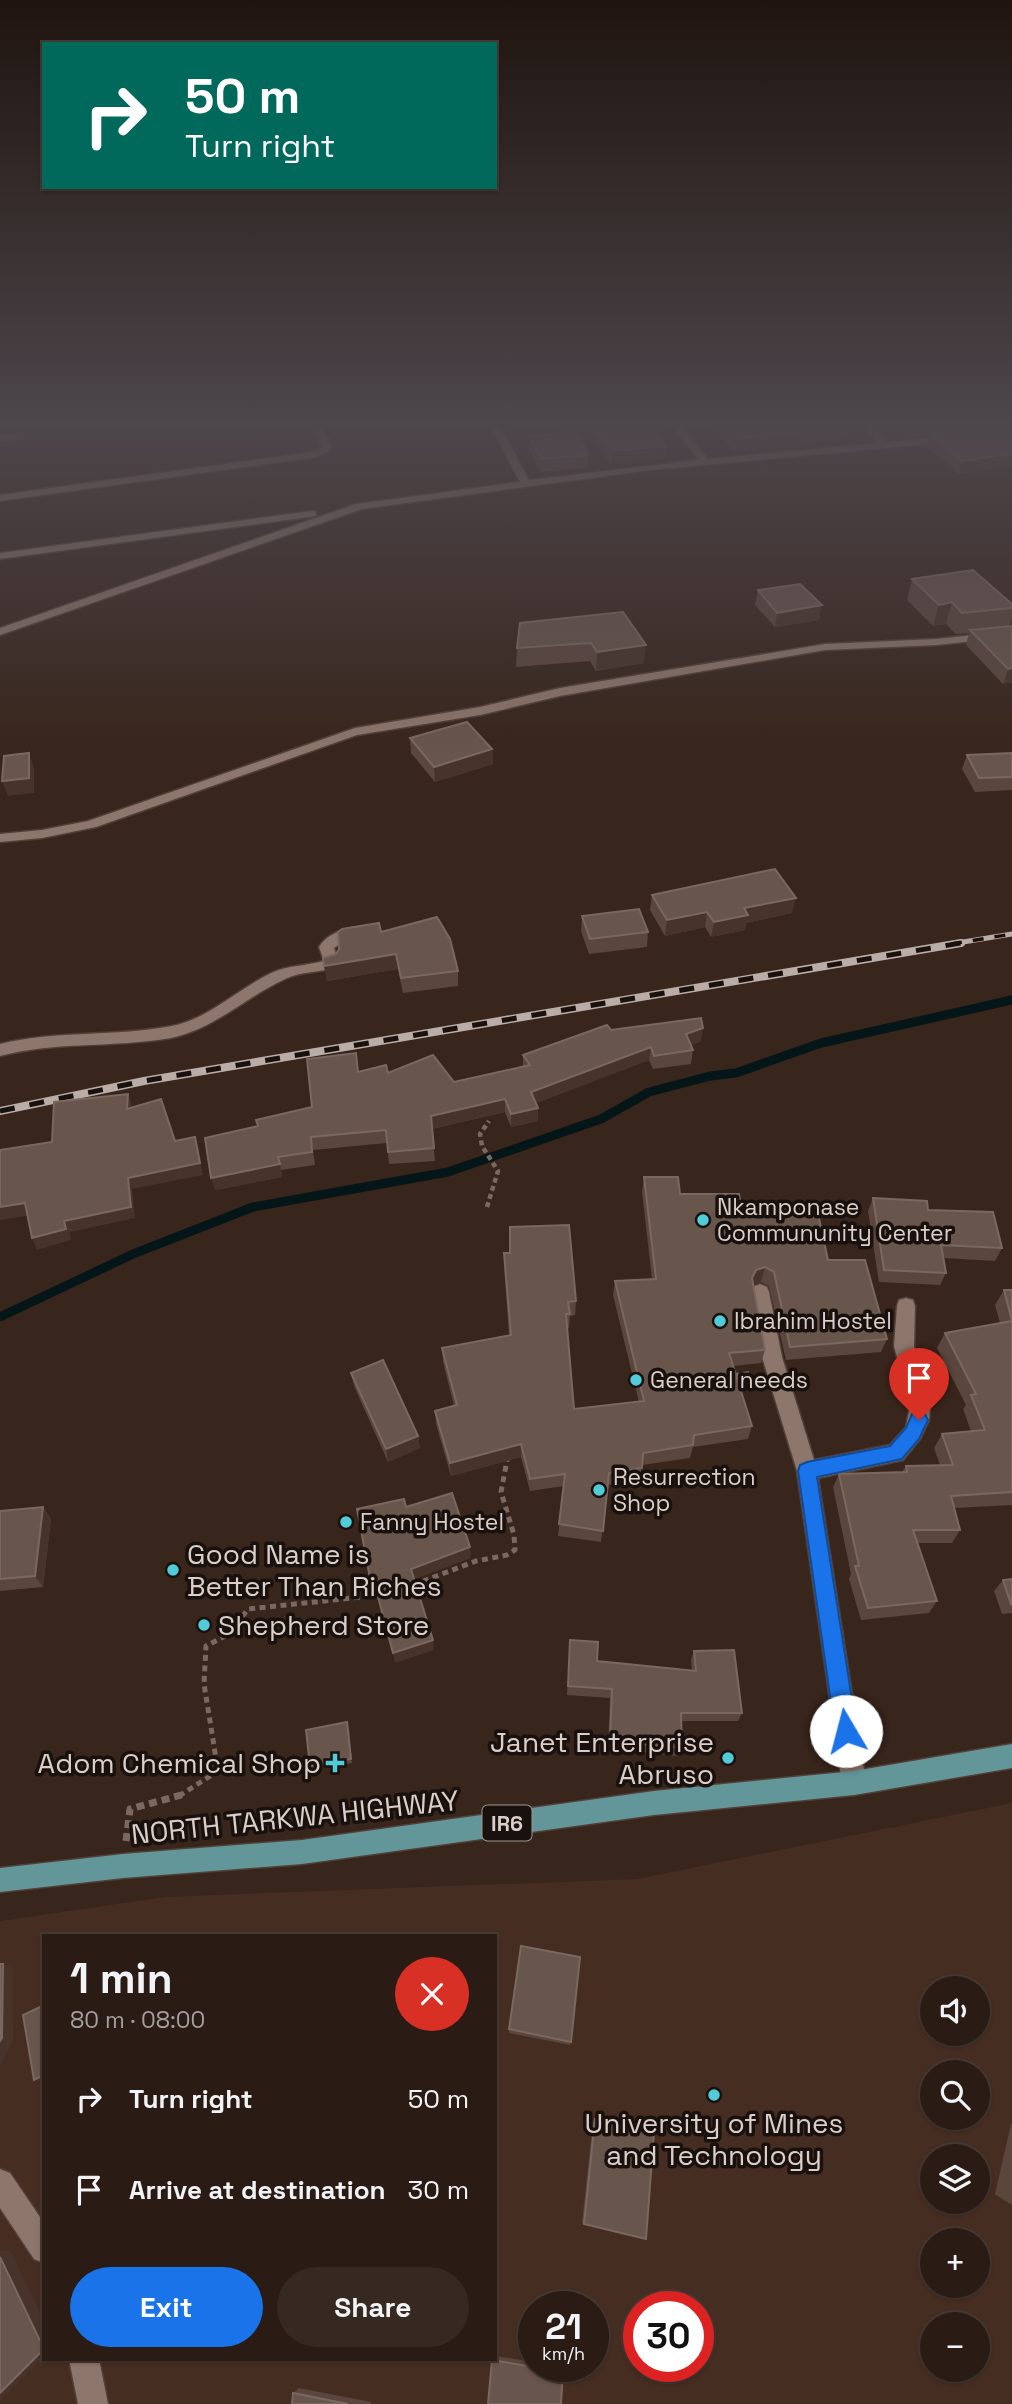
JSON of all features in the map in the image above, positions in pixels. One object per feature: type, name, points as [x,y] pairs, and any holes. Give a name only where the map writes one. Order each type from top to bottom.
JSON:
[{"type":"main road","name":"NORTH TARKWA HIGHWAY","points":[[0,1880],[123,1866],[302,1852],[654,1803],[854,1783],[1012,1756]]},
{"type":"street","points":[[0,556],[166,533]]},
{"type":"street","points":[[0,632],[190,567],[279,533]]},
{"type":"street","points":[[0,838],[42,834],[91,824],[355,733],[480,711],[560,692],[825,647],[936,642],[1012,634]]},
{"type":"street","points":[[0,1050],[75,1040],[173,1032],[204,1022],[230,1002],[284,973],[332,963],[326,947],[331,941],[348,934]]},
{"type":"street","points":[[760,1292],[775,1369],[807,1471],[854,1783]]},
{"type":"street","points":[[807,1471],[896,1453],[913,1433],[919,1420],[919,1406],[904,1346],[906,1306]]},
{"type":"street","points":[[0,2183],[7,2198],[42,2246]]},
{"type":"street","points":[[84,2361],[93,2404]]},
{"type":"path","points":[[487,1207],[498,1171],[482,1146],[480,1134],[489,1121]]},
{"type":"path","points":[[727,1376],[775,1369]]},
{"type":"path","points":[[408,1587],[476,1561],[507,1555],[515,1550],[517,1540],[501,1493],[500,1481],[507,1471],[508,1447]]},
{"type":"path","points":[[130,1810],[185,1794],[218,1771],[205,1684],[206,1646],[229,1634],[248,1609],[387,1594]]},
{"type":"shaded area","name":"University of Mines and Technology","points":[[1012,1803],[1012,2404],[0,2404],[0,1921],[165,1897],[637,1879]]},
{"type":"building","points":[[973,570],[1012,604],[1012,608],[962,613],[952,602],[939,605],[912,579]]},
{"type":"building","points":[[800,584],[822,605],[777,613],[758,590]]},
{"type":"building","points":[[623,612],[646,645],[597,652],[591,643],[517,648],[520,623]]},
{"type":"building","points":[[1012,626],[1012,668],[1008,669],[970,630]]},
{"type":"building","points":[[467,722],[492,749],[434,767],[410,738]]},
{"type":"building","points":[[29,753],[29,778],[2,781],[4,756]]},
{"type":"building","points":[[1012,753],[1012,777],[979,778],[967,755]]},
{"type":"building","points":[[775,869],[796,898],[744,908],[748,915],[714,922],[707,912],[667,920],[652,895]]},
{"type":"building","points":[[639,909],[648,932],[590,939],[582,916]]},
{"type":"building","points":[[437,917],[450,939],[458,971],[401,978],[396,954],[324,966],[323,958],[336,954],[339,949],[338,932],[342,929],[379,923],[381,932]]},
{"type":"building","points":[[701,1018],[703,1028],[686,1034],[693,1050],[654,1056],[651,1047],[531,1092],[538,1108],[511,1114],[505,1099],[431,1116],[434,1148],[388,1152],[386,1130],[311,1137],[312,1152],[278,1157],[280,1164],[211,1178],[205,1138],[258,1126],[256,1120],[312,1107],[307,1059],[356,1053],[358,1072],[386,1065],[388,1073],[433,1055],[454,1082],[530,1065],[523,1055],[607,1025],[611,1030]]},
{"type":"building","points":[[128,1094],[127,1109],[161,1099],[175,1141],[195,1137],[200,1163],[128,1178],[131,1207],[64,1221],[66,1229],[32,1238],[25,1203],[0,1207],[0,1150],[52,1142],[54,1102]]},
{"type":"building","points":[[644,1177],[678,1177],[680,1194],[739,1194],[741,1205],[816,1204],[828,1260],[865,1260],[887,1339],[790,1347],[774,1272],[765,1267],[756,1270],[752,1278],[765,1350],[729,1353],[752,1426],[694,1435],[693,1445],[643,1453],[642,1468],[609,1473],[603,1531],[559,1524],[565,1474],[530,1479],[521,1444],[450,1463],[435,1411],[457,1405],[442,1348],[511,1335],[504,1253],[510,1253],[510,1227],[569,1225],[576,1301],[568,1302],[570,1314],[566,1314],[574,1409],[644,1401],[615,1281],[656,1279]]},
{"type":"building","points":[[873,1198],[927,1201],[928,1210],[993,1212],[1002,1248],[941,1245],[946,1273],[884,1270]]},
{"type":"building","points":[[1004,1290],[1012,1290],[1012,1321]]},
{"type":"building","points":[[1012,1321],[1012,1492],[951,1496],[960,1530],[913,1530],[937,1601],[868,1608],[855,1566],[859,1566],[839,1474],[907,1472],[906,1466],[953,1465],[942,1434],[985,1430],[971,1395],[976,1394],[945,1333]]},
{"type":"building","points":[[383,1360],[418,1436],[386,1449],[351,1373]]},
{"type":"building","points":[[452,1493],[470,1547],[411,1569],[433,1640],[393,1653],[373,1578],[370,1578],[357,1509],[404,1499],[406,1507]]},
{"type":"building","points":[[43,1507],[35,1576],[0,1579],[0,1511]]},
{"type":"building","points":[[1012,1579],[1012,1604],[1011,1604],[1003,1580]]},
{"type":"building","points":[[570,1640],[598,1642],[597,1661],[696,1671],[694,1651],[734,1650],[742,1713],[681,1713],[682,1748],[610,1741],[612,1689],[568,1686]]},
{"type":"building","points":[[347,1722],[351,1759],[310,1766],[306,1730]]},
{"type":"building","points":[[521,1946],[580,1957],[571,2042],[509,2029]]},
{"type":"building","points":[[0,1964],[3,1964],[0,2041]]},
{"type":"building","points":[[42,2006],[42,2076],[34,2080],[23,2015]]},
{"type":"building","points":[[595,2119],[654,2132],[646,2239],[584,2224]]},
{"type":"building","points":[[0,2257],[42,2345],[42,2351],[0,2393]]},
{"type":"building","points":[[492,2361],[518,2364],[518,2382],[562,2382],[561,2404],[488,2404]]},
{"type":"building","points":[[293,2393],[348,2404],[292,2404]]},
{"type":"waterway","points":[[0,1317],[133,1254],[253,1207],[448,1172],[601,1119],[649,1092],[710,1076],[736,1073],[821,1043],[1012,1000]]},
{"type":"railway","points":[[951,944],[1012,934]]},
{"type":"railway","points":[[0,1111],[144,1081],[961,943]]},
{"type":"place","name":"Nkamponase Commununity Center","points":[[703,1220]]},
{"type":"place","name":"Ibrahim Hostel","points":[[720,1321]]},
{"type":"place","name":"General needs","points":[[636,1380]]},
{"type":"place","name":"Resurrection Shop","points":[[599,1490]]},
{"type":"place","name":"Fanny Hostel","points":[[346,1522]]},
{"type":"place","name":"Good Name is Better Than Riches","points":[[173,1570]]},
{"type":"place","name":"Shepherd Store","points":[[204,1625]]},
{"type":"place","name":"Janet Enterprise Abruso","points":[[728,1758]]},
{"type":"place","name":"Adom Chemical Shop","points":[[335,1763]]},
{"type":"place","name":"University of Mines and Technology","points":[[714,2095]]},
{"type":"route","points":[[846,1731],[807,1471],[896,1453],[913,1433],[919,1420]]}]
